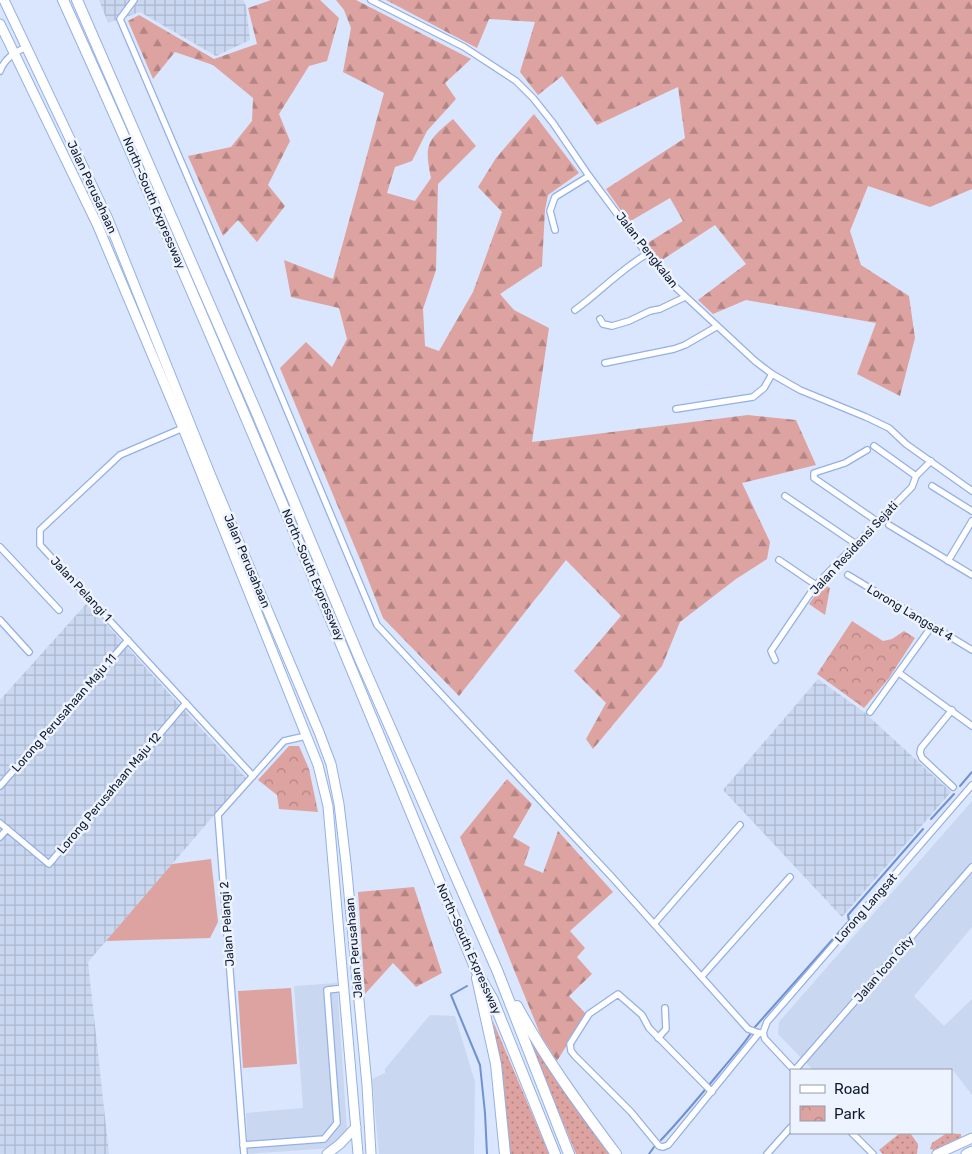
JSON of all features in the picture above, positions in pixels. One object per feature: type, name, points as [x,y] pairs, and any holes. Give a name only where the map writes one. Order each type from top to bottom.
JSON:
[{"type":"highway","name":"North–South Expressway","points":[[63,0],[267,464],[476,970],[492,1000],[555,1154]]},
{"type":"highway","name":"North–South Expressway","points":[[78,0],[256,411],[360,659],[497,970],[569,1154]]},
{"type":"highway","points":[[476,970],[496,1064],[505,1154]]},
{"type":"highway","points":[[497,970],[532,1033],[570,1094],[616,1154]]},
{"type":"main road","name":"Jalan Perusahaan","points":[[4,0],[108,219],[208,467],[320,732],[331,764],[339,804],[346,863],[367,1085],[371,1154]]},
{"type":"main road","name":"Jalan Perusahaan","points":[[0,24],[97,224],[183,428],[318,765],[328,806],[358,1154]]},
{"type":"main road","points":[[327,1154],[340,1144],[356,1127]]},
{"type":"main road","points":[[938,1154],[972,1138]]},
{"type":"main road","points":[[966,1154],[972,1151]]},
{"type":"street","points":[[134,0],[120,19],[377,625],[702,976],[748,1029],[759,1032],[793,1069]]},
{"type":"street","name":"Jalan Pengkalan","points":[[370,0],[464,48],[516,81],[533,98],[553,123],[589,176],[648,254],[685,297],[752,359],[772,374],[811,396],[883,426],[972,491]]},
{"type":"street","points":[[0,71],[4,62],[14,53],[26,47]]},
{"type":"street","points":[[555,230],[550,211],[555,197],[589,176]]},
{"type":"street","points":[[575,310],[597,294],[631,264],[648,254]]},
{"type":"street","points":[[600,319],[603,324],[612,326],[660,309],[685,297]]},
{"type":"street","points":[[605,363],[674,349],[685,345],[716,327]]},
{"type":"street","points":[[676,409],[753,397],[764,388],[772,374]]},
{"type":"street","name":"Jalan Pelangi 1","points":[[183,428],[120,455],[40,530],[40,545],[253,776]]},
{"type":"street","points":[[874,446],[916,476],[930,461]]},
{"type":"street","points":[[867,450],[845,463],[814,473],[814,478],[878,522]]},
{"type":"street","name":"Jalan Residensi Sejati","points":[[775,660],[771,651],[816,585],[912,487],[916,476]]},
{"type":"street","points":[[932,486],[972,512]]},
{"type":"street","points":[[785,496],[856,544]]},
{"type":"street","points":[[948,561],[972,521]]},
{"type":"street","points":[[889,525],[972,576]]},
{"type":"street","points":[[0,547],[59,610]]},
{"type":"street","points":[[779,560],[816,585]]},
{"type":"street","name":"Lorong Langsat 4","points":[[848,575],[972,650]]},
{"type":"street","points":[[0,620],[29,652]]},
{"type":"street","points":[[870,712],[932,626]]},
{"type":"street","name":"Lorong Perusahaan Maju 11","points":[[0,786],[128,640]]},
{"type":"street","points":[[899,673],[972,726]]},
{"type":"street","name":"Lorong Perusahaan Maju 12","points":[[7,829],[49,864],[186,703]]},
{"type":"street","points":[[952,710],[921,748],[920,753],[922,758],[953,787]]},
{"type":"street","name":"Jalan Pelangi 2","points":[[244,1154],[218,815],[284,741],[306,736]]},
{"type":"street","name":"Lorong Langsat","points":[[658,1038],[648,1028],[642,1015],[618,994],[590,1014],[570,1044],[575,1056],[663,1147],[668,1145],[709,1089],[972,785]]},
{"type":"street","points":[[0,823],[7,829],[0,837]]},
{"type":"street","points":[[654,924],[740,826]]},
{"type":"street","name":"Jalan Icon City","points":[[795,1069],[972,867]]},
{"type":"street","points":[[702,976],[790,877]]},
{"type":"street","points":[[243,1146],[324,1139],[336,1123],[327,990],[345,988]]},
{"type":"street","points":[[665,1008],[666,1029],[658,1038],[709,1089]]},
{"type":"street","points":[[767,1154],[790,1128]]},
{"type":"street","points":[[853,1134],[873,1154]]},
{"type":"shaded area","points":[[99,0],[243,0],[246,6],[250,40],[216,56],[140,12],[108,23]]},
{"type":"shaded area","points":[[87,603],[246,778],[88,962],[109,1154],[0,1154],[0,700]]},
{"type":"shaded area","points":[[818,679],[864,712],[951,792],[842,917],[723,790]]},
{"type":"shaded area","points":[[972,801],[972,927],[914,996],[944,1026],[972,999],[972,1095],[952,1069],[812,1069],[778,1034],[779,1022]]},
{"type":"shaded area","points":[[337,983],[347,1129],[331,1148],[248,1154],[246,1113],[303,1108],[294,986]]},
{"type":"shaded area","points":[[430,1015],[455,1016],[475,1082],[474,1154],[379,1154],[372,1079],[385,1073],[385,1069]]},
{"type":"green space","points":[[271,0],[320,0],[339,18],[327,61],[309,66],[279,114],[290,141],[268,185],[285,206],[257,242],[238,220],[223,236],[188,156],[231,147],[252,121],[253,98],[213,65],[175,52],[153,79],[128,21],[139,15],[214,59],[257,44],[248,8]]},
{"type":"green space","points":[[336,0],[356,0],[471,59],[445,83],[456,99],[427,131],[412,161],[395,167],[387,193],[415,201],[431,178],[428,158],[430,144],[433,138],[453,119],[476,146],[438,184],[436,270],[423,309],[425,346],[439,351],[473,292],[502,212],[478,187],[496,158],[534,114],[579,173],[548,195],[545,210],[542,266],[500,294],[514,310],[549,328],[532,442],[748,415],[796,420],[816,465],[742,483],[770,542],[767,559],[736,579],[680,622],[662,666],[593,749],[586,739],[606,703],[574,671],[621,616],[566,560],[459,696],[383,618],[280,368],[306,342],[332,367],[347,339],[339,308],[291,297],[284,260],[333,279],[384,93],[343,72],[351,28],[344,10]]},
{"type":"green space","points":[[386,0],[972,0],[972,189],[930,207],[868,186],[850,231],[861,265],[909,296],[915,338],[900,396],[857,374],[876,323],[746,300],[713,314],[698,300],[746,264],[715,225],[659,262],[646,244],[683,221],[670,198],[629,222],[606,189],[685,138],[678,87],[597,125],[562,76],[538,95],[520,72],[535,22],[489,19],[477,48]]},
{"type":"green space","points":[[823,584],[830,588],[825,615],[809,604]]},
{"type":"green space","points":[[852,621],[883,641],[892,639],[904,631],[915,638],[889,678],[864,708],[817,674]]},
{"type":"green space","points":[[289,746],[299,746],[309,769],[318,812],[279,809],[277,795],[258,780]]},
{"type":"green space","points":[[507,779],[532,804],[513,837],[530,847],[524,865],[543,873],[558,831],[613,892],[570,931],[585,948],[577,957],[592,974],[569,996],[586,1014],[557,1061],[541,1036],[460,837]]},
{"type":"green space","points":[[211,859],[218,922],[210,938],[106,941],[172,864]]},
{"type":"green space","points":[[414,887],[442,973],[416,987],[393,963],[365,994],[358,892]]},
{"type":"green space","points":[[291,988],[297,1064],[243,1068],[238,991]]},
{"type":"green space","points":[[520,1018],[561,1087],[609,1154],[576,1154]]},
{"type":"green space","points":[[493,1021],[549,1154],[507,1154],[502,1075]]},
{"type":"green space","points":[[899,1134],[911,1134],[918,1144],[917,1154],[883,1154],[879,1150]]},
{"type":"green space","points":[[946,1134],[961,1134],[961,1137],[934,1150],[930,1149],[932,1143]]},
{"type":"waterway","points":[[960,786],[972,772]]},
{"type":"waterway","points":[[931,819],[954,794]]},
{"type":"waterway","points":[[661,1140],[738,1051],[755,1027],[849,921],[848,915],[923,829]]},
{"type":"waterway","points":[[467,986],[451,995],[480,1065],[487,1154]]},
{"type":"waterway","points":[[649,1154],[654,1147]]}]
